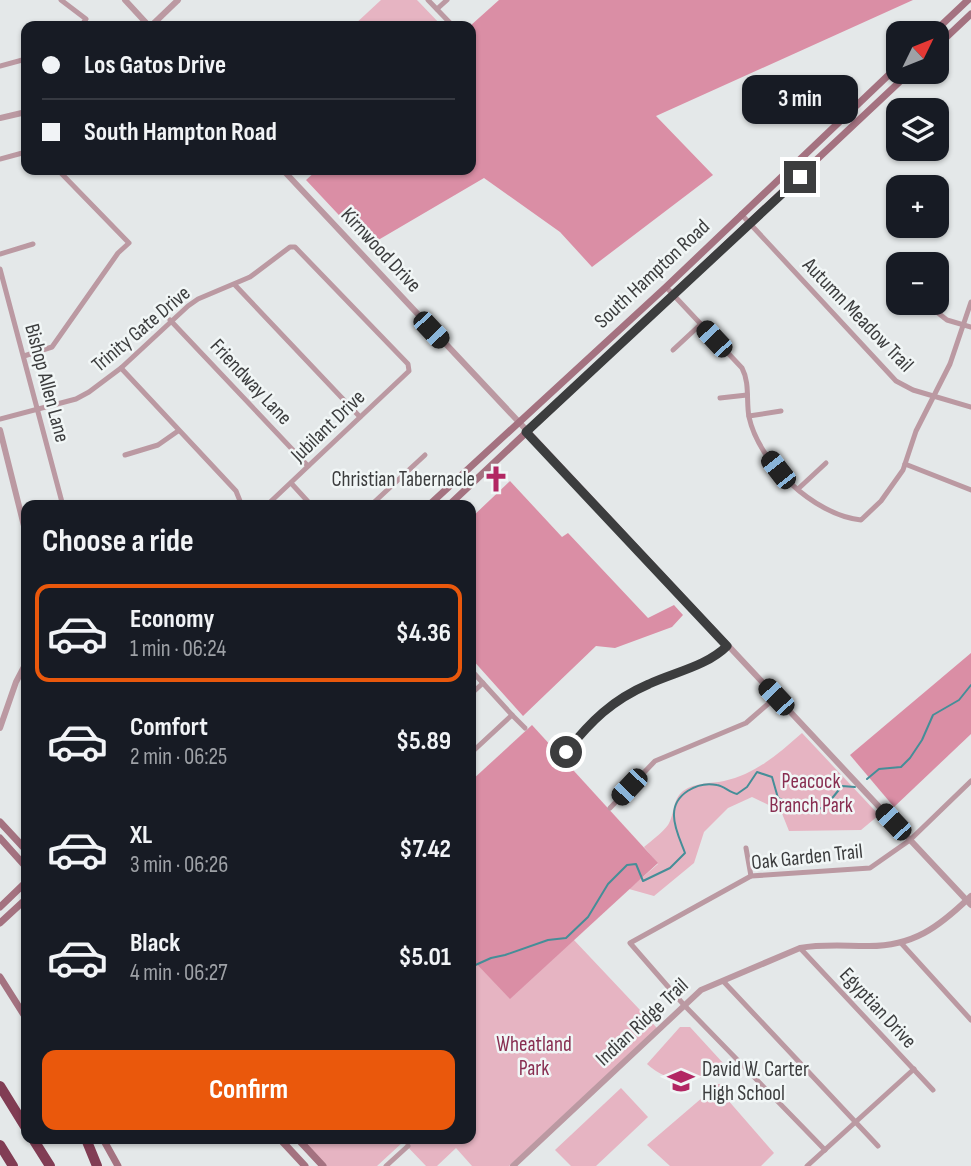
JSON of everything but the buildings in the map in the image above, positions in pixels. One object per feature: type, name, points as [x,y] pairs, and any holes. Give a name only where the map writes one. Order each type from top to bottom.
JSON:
[{"type":"highway","points":[[0,1086],[21,1120]]},
{"type":"highway","points":[[36,1144],[50,1166]]},
{"type":"highway","points":[[88,1144],[97,1166]]},
{"type":"highway","points":[[0,1145],[13,1166]]},
{"type":"main road","points":[[946,21],[968,0]]},
{"type":"main road","points":[[949,35],[971,14]]},
{"type":"main road","points":[[884,80],[892,89]]},
{"type":"main road","name":"South Hampton Road","points":[[434,500],[666,287],[884,80]]},
{"type":"main road","name":"South Hampton Road","points":[[454,500],[898,84]]},
{"type":"main road","points":[[843,118],[851,128]]},
{"type":"main road","points":[[0,822],[21,845]]},
{"type":"main road","points":[[0,838],[21,861]]},
{"type":"main road","points":[[0,907],[21,888]]},
{"type":"main road","points":[[0,923],[21,904]]},
{"type":"main road","points":[[0,977],[21,1010]]},
{"type":"main road","points":[[106,1144],[118,1166]]},
{"type":"main road","points":[[284,1144],[305,1166]]},
{"type":"main road","points":[[303,1144],[323,1166]]},
{"type":"street","points":[[61,0],[86,19],[85,21]]},
{"type":"street","points":[[125,0],[145,21]]},
{"type":"street","points":[[155,21],[178,0]]},
{"type":"street","points":[[428,0],[448,21]]},
{"type":"street","points":[[437,9],[447,0]]},
{"type":"street","points":[[0,66],[21,60]]},
{"type":"street","points":[[0,118],[21,113]]},
{"type":"street","points":[[0,159],[21,153]]},
{"type":"street","points":[[24,356],[52,347],[118,253],[129,243],[63,175]]},
{"type":"street","name":"Kirnwood Drive","points":[[288,175],[727,646],[970,900]]},
{"type":"street","name":"Autumn Meadow Trail","points":[[741,214],[904,387],[971,407]]},
{"type":"street","points":[[0,254],[33,244]]},
{"type":"street","name":"Trinity Gate Drive","points":[[0,419],[82,396],[121,368],[170,320],[198,299],[235,285],[290,247],[295,247],[409,367]]},
{"type":"street","name":"Bishop Allen Lane","points":[[0,269],[61,500]]},
{"type":"street","points":[[235,285],[360,417]]},
{"type":"street","points":[[666,287],[742,368],[746,375],[749,416],[755,437],[778,470],[808,499],[846,517],[861,520],[896,482],[916,431],[936,396],[968,326],[971,302]]},
{"type":"street","points":[[940,315],[968,326]]},
{"type":"street","name":"Friendway Lane","points":[[170,320],[308,466]]},
{"type":"street","points":[[673,350],[701,324]]},
{"type":"street","name":"Jubilant Drive","points":[[273,500],[407,373],[409,367]]},
{"type":"street","points":[[121,368],[236,491],[240,500]]},
{"type":"street","points":[[720,398],[747,394]]},
{"type":"street","points":[[749,416],[780,411]]},
{"type":"street","points":[[0,430],[21,514]]},
{"type":"street","points":[[125,455],[158,445],[178,431]]},
{"type":"street","points":[[376,500],[425,454]]},
{"type":"street","points":[[798,489],[826,463]]},
{"type":"street","points":[[905,464],[971,490]]},
{"type":"street","points":[[291,483],[307,500]]},
{"type":"street","points":[[566,752],[594,720],[616,701],[650,683],[711,659],[727,646]]},
{"type":"street","points":[[0,728],[21,672]]},
{"type":"street","points":[[476,675],[525,728]]},
{"type":"street","points":[[476,689],[483,683]]},
{"type":"street","points":[[610,808],[655,761],[747,723],[776,697]]},
{"type":"street","points":[[476,748],[512,715]]},
{"type":"street","name":"Oak Garden Trail","points":[[684,1005],[630,943],[751,876],[870,868],[910,840],[971,781]]},
{"type":"street","points":[[746,848],[751,876]]},
{"type":"street","name":"Indian Ridge Trail","points":[[513,1166],[701,990],[800,948],[815,945],[871,946],[901,943],[926,933],[970,900]]},
{"type":"street","points":[[901,943],[971,1020]]},
{"type":"street","name":"Egyptian Drive","points":[[800,948],[933,1090]]},
{"type":"street","points":[[723,981],[878,1146]]},
{"type":"street","points":[[684,1005],[825,1150]]},
{"type":"street","points":[[807,1166],[914,1069]]},
{"type":"street","points":[[386,1166],[408,1146]]},
{"type":"green space","points":[[381,0],[417,0],[437,21],[358,21]]},
{"type":"green space","name":"Peacock Branch Park","points":[[802,733],[879,815],[861,830],[789,831],[781,811],[752,797],[728,808],[704,832],[694,863],[654,896],[629,889],[658,864],[644,847],[668,825],[677,799],[683,791],[693,786],[746,774],[775,756]]},
{"type":"green space","name":"Wheatland Park","points":[[573,939],[657,1028],[509,1166],[472,1166],[456,1148],[437,1166],[426,1166],[405,1144],[476,1144],[476,956]]},
{"type":"green space","points":[[680,1027],[690,1027],[723,1063],[705,1076],[685,1080],[665,1076],[647,1064]]},
{"type":"green space","points":[[711,1084],[721,1084],[727,1099],[774,1153],[761,1166],[670,1166],[647,1145],[703,1097]]},
{"type":"green space","points":[[621,1088],[648,1117],[596,1166],[571,1166],[555,1150]]},
{"type":"green space","name":"Wheatland Park","points":[[299,1144],[401,1144],[377,1166],[319,1166]]},
{"type":"shaded area","points":[[499,0],[913,0],[656,116],[713,175],[592,267],[560,232],[484,178],[368,246],[306,180],[312,175],[476,175],[476,21]]},
{"type":"shaded area","points":[[510,481],[562,537],[568,533],[648,618],[674,605],[683,615],[672,627],[615,648],[596,646],[523,716],[476,664],[476,513]]},
{"type":"shaded area","points":[[971,653],[971,734],[894,807],[850,755]]},
{"type":"shaded area","points":[[532,725],[658,863],[510,999],[476,963],[476,776]]},
{"type":"waterway","points":[[867,779],[879,769],[901,767],[922,740],[933,715],[959,700],[971,685]]},
{"type":"waterway","points":[[476,965],[548,940],[566,938],[588,917],[608,884],[627,865],[636,864],[643,881],[670,868],[685,853],[675,825],[675,808],[682,795],[695,787],[717,785],[737,794],[747,787],[757,772],[772,777],[778,798],[807,812],[825,807],[842,786],[855,787]]},
{"type":"place","name":"Christian Tabernacle","points":[[496,479]]},
{"type":"place","name":"David W. Carter High School","points":[[681,1081]]},
{"type":"route","points":[[566,752],[594,720],[616,701],[650,683],[711,659],[727,646],[526,432],[800,177]]}]
